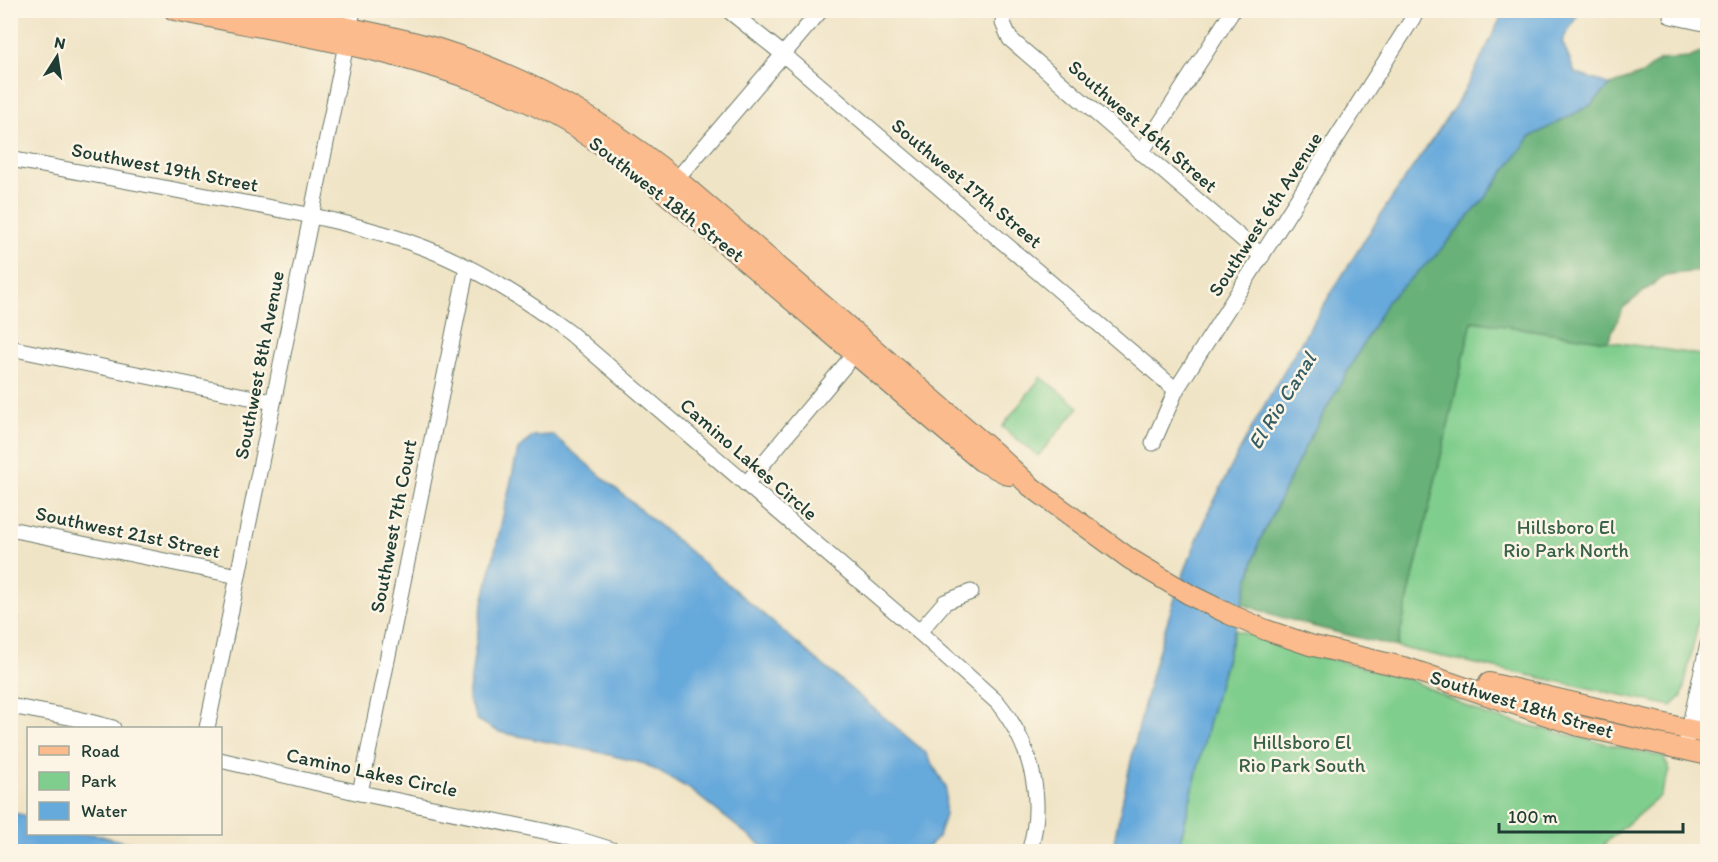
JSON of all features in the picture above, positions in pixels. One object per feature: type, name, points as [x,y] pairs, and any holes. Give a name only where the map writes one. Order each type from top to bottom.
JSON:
[{"type":"main road","name":"Southwest 18th Street","points":[[174,10],[350,28]]},
{"type":"main road","name":"Southwest 18th Street","points":[[261,10],[438,49],[484,64],[528,83],[599,122],[639,150],[671,186],[860,347],[994,452],[1030,486],[1161,579],[1229,614],[1310,645],[1407,668],[1467,678],[1702,730]]},
{"type":"main road","name":"Southwest 18th Street","points":[[1407,668],[1579,726],[1698,753]]},
{"type":"street","name":"Southwest 17th Street","points":[[728,10],[784,55],[1176,390]]},
{"type":"street","points":[[671,186],[821,10]]},
{"type":"street","points":[[1141,153],[1233,10]]},
{"type":"street","name":"Southwest 6th Avenue","points":[[1154,443],[1176,390],[1419,10]]},
{"type":"street","points":[[1671,16],[1707,24]]},
{"type":"street","name":"Southwest 16th Street","points":[[1003,17],[1011,39],[1262,256]]},
{"type":"street","name":"Southwest 8th Avenue","points":[[207,727],[350,28]]},
{"type":"street","name":"Southwest 19th Street","points":[[10,159],[311,216]]},
{"type":"street","name":"Camino Lakes Circle","points":[[311,216],[384,233],[426,248],[508,290],[570,333],[988,693],[1006,713],[1020,736],[1031,767],[1036,801],[1035,827],[1029,852]]},
{"type":"street","name":"Southwest 7th Court","points":[[360,793],[467,267]]},
{"type":"street","points":[[746,484],[860,347]]},
{"type":"street","points":[[10,348],[273,402]]},
{"type":"street","name":"Southwest 21st Street","points":[[10,529],[238,576]]},
{"type":"street","points":[[919,632],[945,602],[971,592]]},
{"type":"street","points":[[1698,753],[1702,730],[1707,644]]},
{"type":"street","points":[[10,706],[74,718],[106,727]]},
{"type":"street","name":"Camino Lakes Circle","points":[[222,760],[360,793],[568,836],[619,852]]},
{"type":"green space","points":[[1707,50],[1707,270],[1665,275],[1623,308],[1608,341],[1472,321],[1397,647],[1299,623],[1242,604],[1259,542],[1307,443],[1388,300],[1436,255],[1484,199],[1530,137],[1591,105],[1611,85],[1642,74],[1660,60],[1689,58]]},
{"type":"green space","name":"Hillsboro El Rio Park North","points":[[1472,321],[1707,356],[1707,583],[1682,696],[1672,706],[1397,647]]},
{"type":"green space","points":[[1041,377],[1079,407],[1038,456],[1002,427]]},
{"type":"green space","name":"Hillsboro El Rio Park South","points":[[1235,630],[1304,652],[1409,679],[1485,715],[1663,757],[1670,770],[1660,796],[1604,844],[1611,851],[1178,852],[1210,717]]},
{"type":"water","name":"El Rio Canal","points":[[1504,11],[1580,11],[1562,41],[1575,73],[1611,85],[1591,105],[1530,137],[1484,199],[1436,255],[1388,300],[1307,443],[1259,542],[1210,717],[1178,851],[1112,852],[1132,755],[1156,659],[1170,612],[1205,520],[1246,439],[1327,299],[1456,104]]},
{"type":"water","points":[[553,435],[926,753],[946,787],[945,815],[938,837],[924,851],[768,851],[688,788],[645,764],[499,732],[477,720],[468,698],[480,616],[518,450],[533,436]]},
{"type":"water","points":[[10,812],[27,816],[27,835],[97,835],[161,851],[11,851]]}]
